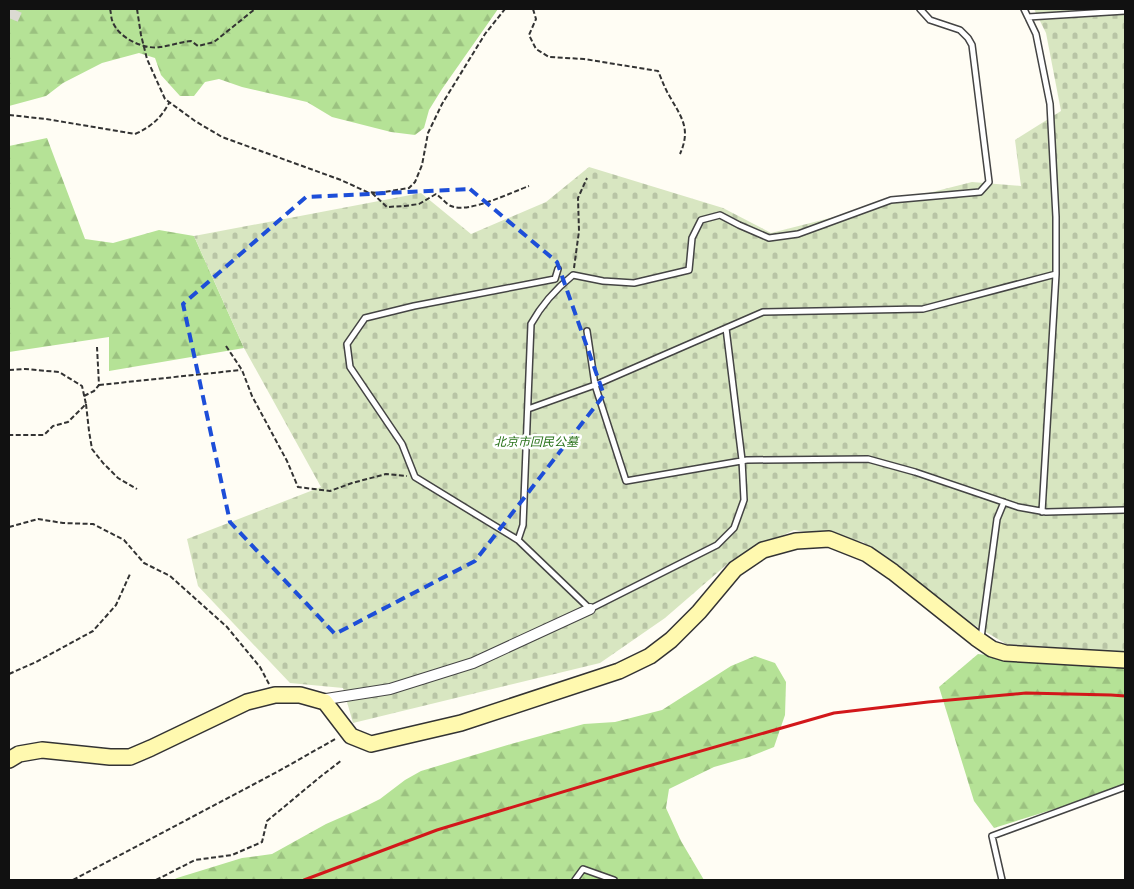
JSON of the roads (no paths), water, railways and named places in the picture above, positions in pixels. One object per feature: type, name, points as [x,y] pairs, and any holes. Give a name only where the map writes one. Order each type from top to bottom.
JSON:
[{"type":"street","points":[[9,758],[19,754],[42,750],[110,757],[130,757],[247,702],[275,695],[300,695],[325,702],[351,736],[371,744],[461,723],[619,671],[650,656],[671,640],[699,612],[735,569],[763,550],[796,541],[829,539],[867,554],[992,649],[1005,653],[1125,660]]},
{"type":"street","points":[[319,700],[390,689],[473,663],[590,610]]},
{"type":"lane","points":[[518,540],[523,526],[531,324],[537,312],[565,281],[573,275],[603,281],[634,283],[689,270],[692,238],[701,220],[720,215],[769,238],[798,234],[891,200],[980,192],[989,182],[972,45],[960,30],[930,20],[920,9]]},
{"type":"lane","points":[[1024,9],[1036,34],[1050,104],[1056,217],[1056,274],[1042,512]]},
{"type":"lane","points":[[1033,9],[1035,16]]},
{"type":"lane","points":[[1028,17],[1125,11]]},
{"type":"lane","points":[[558,269],[555,278],[414,306],[365,318],[347,344],[350,367],[402,444],[415,477],[518,540],[590,610],[717,545],[734,528],[744,500],[742,460],[726,328]]},
{"type":"lane","points":[[528,409],[595,385],[763,312],[923,309],[1056,274]]},
{"type":"lane","points":[[587,332],[595,385],[626,481],[742,460],[868,459],[915,472],[1018,507],[1042,512],[1125,510]]},
{"type":"lane","points":[[981,641],[997,519],[1004,502]]},
{"type":"lane","points":[[1002,880],[992,836],[1125,787]]},
{"type":"lane","points":[[574,880],[583,869],[614,880]]},
{"type":"tunnel","points":[[9,18],[13,9]]},
{"type":"railway","points":[[304,880],[437,830],[645,767],[834,713],[1026,693],[1125,696]]},
{"type":"park label","name":"北京市回民公墓","points":[[536,442]]}]
